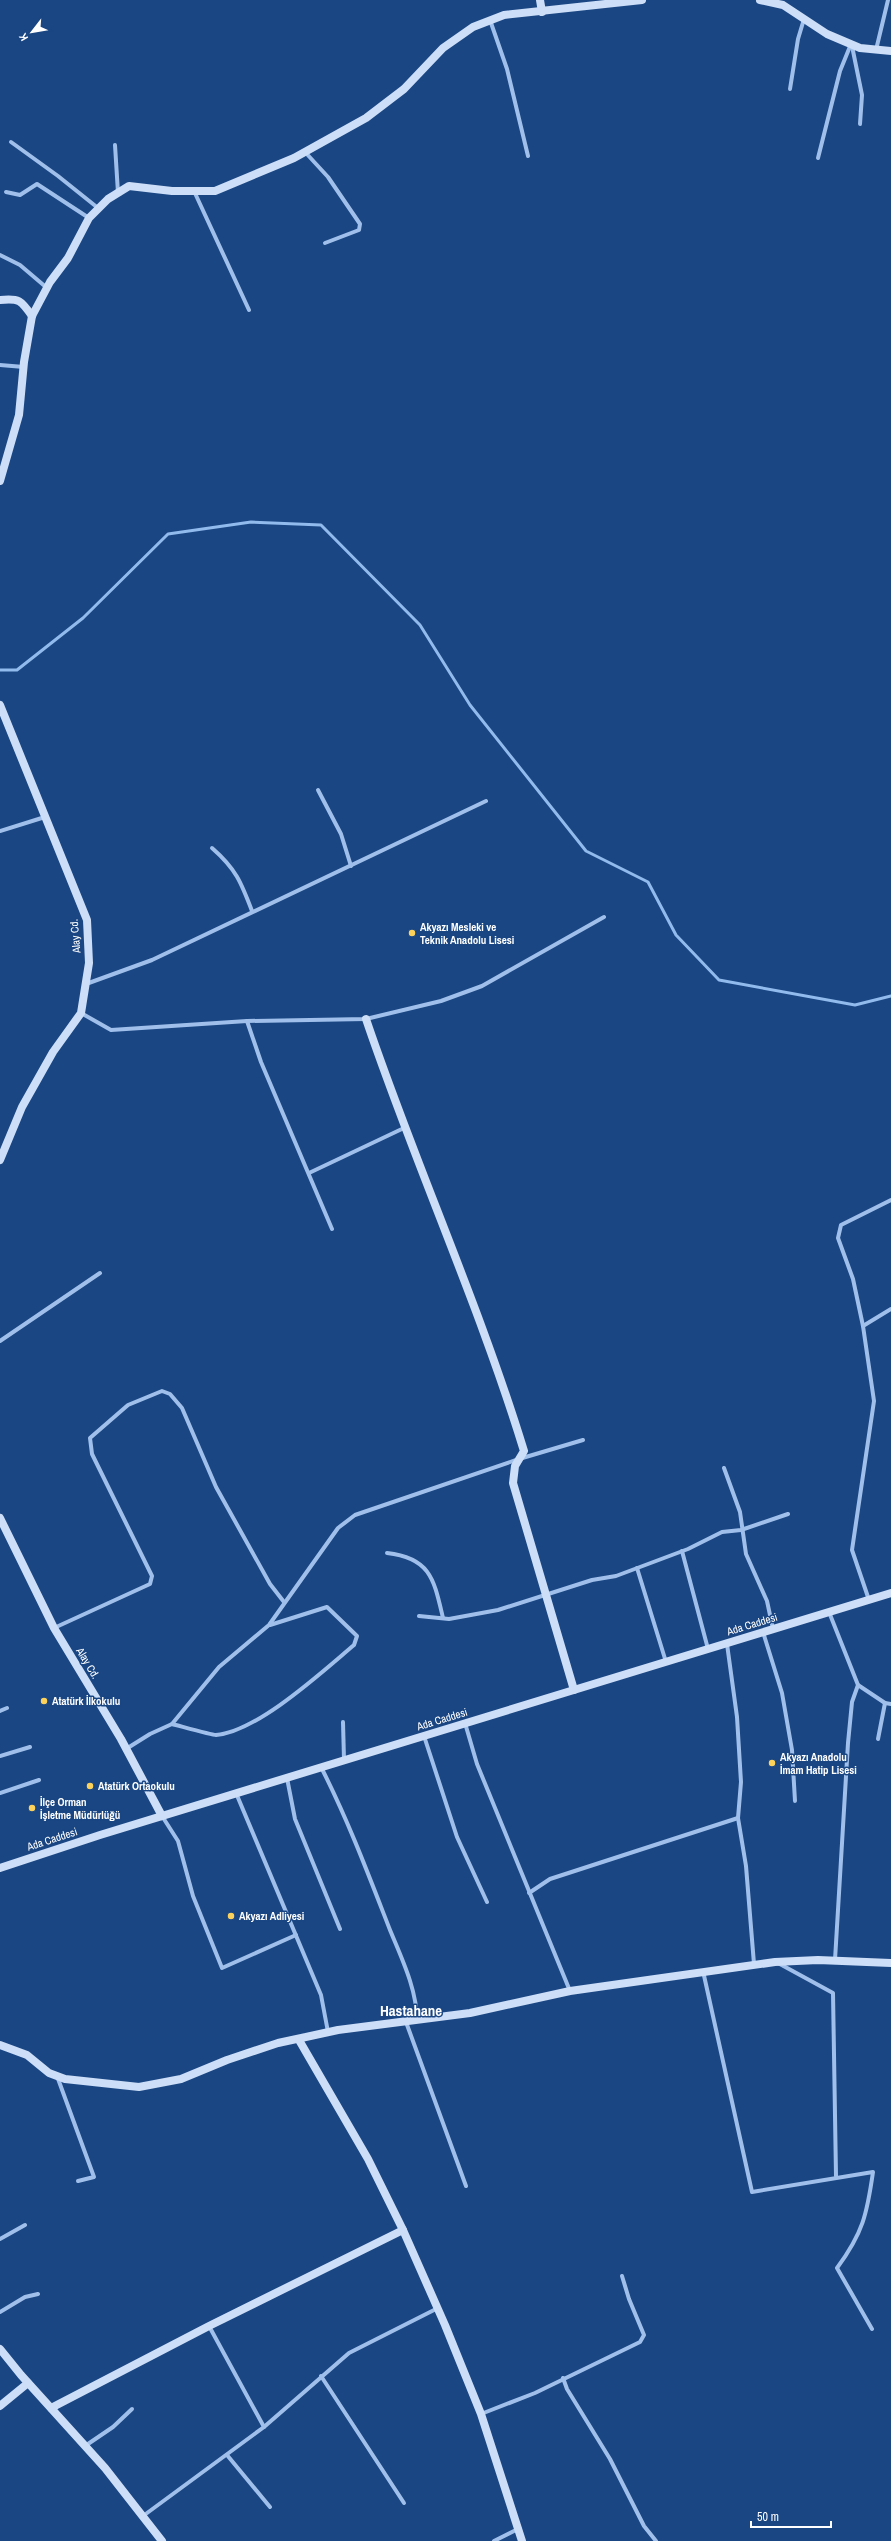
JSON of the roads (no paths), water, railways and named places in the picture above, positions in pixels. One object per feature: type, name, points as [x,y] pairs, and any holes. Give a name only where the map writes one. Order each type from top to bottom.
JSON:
[{"type":"street","points":[[540,0],[542,12]]},
{"type":"street","points":[[0,482],[19,415],[24,367],[32,316],[47,288],[68,258],[89,218],[98,208],[129,186],[194,191],[216,191],[304,152],[366,118],[404,88],[442,48],[472,27],[490,20],[504,15],[642,0]]},
{"type":"street","points":[[760,0],[787,4],[804,19],[827,34],[860,48],[891,51]]},
{"type":"street","points":[[876,50],[888,0]]},
{"type":"street","points":[[790,89],[798,39],[804,19]]},
{"type":"street","points":[[490,20],[509,76],[528,156]]},
{"type":"street","points":[[851,44],[862,95],[860,124]]},
{"type":"street","points":[[818,158],[840,71],[851,44]]},
{"type":"street","points":[[11,142],[58,176],[98,208]]},
{"type":"street","points":[[115,145],[118,193]]},
{"type":"street","points":[[304,152],[333,184],[360,224],[359,230],[325,243]]},
{"type":"street","points":[[6,192],[20,195],[37,184],[89,218]]},
{"type":"street","points":[[194,191],[249,310]]},
{"type":"street","points":[[0,255],[20,265],[47,288]]},
{"type":"street","points":[[0,300],[16,299],[24,304],[32,316]]},
{"type":"street","points":[[0,365],[24,367]]},
{"type":"street","name":"Alay Cd.","points":[[0,705],[3,723],[46,817],[87,920],[89,964],[81,1013],[53,1052],[22,1107],[0,1160]]},
{"type":"street","points":[[318,790],[341,834],[351,866]]},
{"type":"street","points":[[86,984],[152,960],[252,911],[351,866],[486,801]]},
{"type":"street","points":[[0,831],[46,817]]},
{"type":"street","points":[[212,848],[231,864],[242,884],[252,911]]},
{"type":"street","points":[[81,1013],[110,1030],[247,1021],[366,1019],[441,1001],[482,986],[604,917]]},
{"type":"street","points":[[366,1019],[404,1128],[507,1397],[524,1451],[515,1466],[513,1483],[574,1690]]},
{"type":"street","points":[[247,1021],[261,1062],[332,1229]]},
{"type":"street","points":[[309,1173],[404,1128]]},
{"type":"street","points":[[869,1600],[852,1550],[874,1401],[863,1326],[853,1279],[838,1238],[841,1225],[891,1200]]},
{"type":"street","points":[[0,1341],[100,1273]]},
{"type":"street","points":[[863,1326],[891,1309]]},
{"type":"street","points":[[54,1628],[150,1584],[152,1576],[92,1454],[90,1438],[128,1405],[162,1391],[170,1394],[182,1408],[216,1487],[270,1584],[284,1602]]},
{"type":"street","points":[[126,1749],[150,1734],[172,1724],[219,1667],[269,1625],[338,1528],[355,1516],[519,1459],[583,1440]]},
{"type":"street","points":[[724,1468],[740,1512],[741,1530],[746,1554],[767,1601],[773,1629]]},
{"type":"street","points":[[419,1616],[443,1618],[498,1610],[637,1568],[682,1551],[722,1532],[741,1530],[788,1514]]},
{"type":"street","name":"Alay Cd.","points":[[0,1518],[54,1628],[126,1749],[162,1816]]},
{"type":"street","points":[[682,1551],[708,1649]]},
{"type":"street","points":[[387,1553],[417,1560],[428,1571],[438,1596],[443,1618]]},
{"type":"street","points":[[637,1568],[666,1662]]},
{"type":"street","name":"Ada Caddesi","points":[[0,1868],[236,1793],[891,1593]]},
{"type":"street","points":[[172,1724],[201,1730],[214,1735],[225,1734],[243,1726],[296,1692],[354,1645],[357,1636],[327,1607],[269,1625]]},
{"type":"street","points":[[829,1612],[858,1685],[885,1703],[891,1704]]},
{"type":"street","points":[[763,1632],[782,1693],[792,1750],[795,1801]]},
{"type":"street","points":[[727,1643],[737,1717],[741,1782],[738,1818],[746,1866],[754,1964]]},
{"type":"street","points":[[835,1960],[848,1744],[852,1702],[858,1685]]},
{"type":"street","points":[[878,1739],[885,1703]]},
{"type":"street","points":[[0,1711],[7,1708]]},
{"type":"street","points":[[343,1722],[344,1760]]},
{"type":"street","points":[[465,1723],[477,1764],[570,1991]]},
{"type":"street","points":[[424,1736],[457,1837],[487,1902]]},
{"type":"street","points":[[0,1756],[30,1747]]},
{"type":"street","points":[[321,1767],[378,1899],[403,1964],[417,2003],[417,2021]]},
{"type":"street","points":[[287,1778],[295,1819],[340,1929]]},
{"type":"street","points":[[0,1793],[39,1780]]},
{"type":"street","points":[[236,1793],[321,1995],[328,2032]]},
{"type":"street","points":[[162,1816],[178,1841],[193,1896],[222,1968],[296,1935]]},
{"type":"street","points":[[529,1893],[550,1879],[738,1818]]},
{"type":"street","points":[[0,2045],[27,2055],[49,2073],[65,2079],[140,2087],[181,2079],[227,2060],[278,2043],[299,2040],[328,2032],[470,2013],[570,1991],[775,1962],[835,1960],[891,1963]]},
{"type":"street","points":[[775,1962],[833,1993],[836,2176]]},
{"type":"street","points":[[703,1971],[752,2192],[836,2176],[873,2172],[868,2210],[855,2244],[837,2268],[872,2329]]},
{"type":"street","points":[[406,2022],[466,2186]]},
{"type":"street","points":[[299,2040],[368,2159],[403,2230],[438,2308],[481,2414],[522,2541]]},
{"type":"street","points":[[57,2076],[94,2177],[78,2181]]},
{"type":"street","points":[[0,2239],[25,2225]]},
{"type":"street","points":[[51,2408],[209,2326],[403,2230]]},
{"type":"street","points":[[481,2414],[535,2393],[563,2378],[610,2358],[640,2342],[644,2335],[629,2299],[622,2276]]},
{"type":"street","points":[[0,2312],[25,2297],[38,2294]]},
{"type":"street","points":[[143,2517],[264,2426],[349,2353],[438,2308]]},
{"type":"street","points":[[209,2326],[264,2426]]},
{"type":"street","points":[[0,2348],[28,2383],[85,2446],[162,2541]]},
{"type":"street","points":[[321,2376],[404,2503]]},
{"type":"street","points":[[563,2378],[567,2389],[610,2459],[644,2526],[656,2541]]},
{"type":"street","points":[[0,2406],[28,2383]]},
{"type":"street","points":[[85,2446],[113,2427],[132,2409]]},
{"type":"street","points":[[227,2455],[270,2506]]},
{"type":"street","points":[[494,2541],[518,2529]]},
{"type":"waterway","points":[[0,670],[17,670],[83,618],[168,534],[251,522],[321,525],[420,625],[470,705],[586,851],[648,882],[676,935],[719,980],[855,1005],[891,996]]},
{"type":"place","name":"Akyazı Mesleki ve Teknik Anadolu Lisesi","points":[[412,933]]},
{"type":"place","name":"Atatürk İlkokulu","points":[[44,1701]]},
{"type":"place","name":"Akyazı Anadolu İmam Hatip Lisesi","points":[[772,1763]]},
{"type":"place","name":"Atatürk Ortaokulu","points":[[90,1786]]},
{"type":"place","name":"İlçe Orman İşletme Müdürlüğü","points":[[32,1808]]},
{"type":"place","name":"Akyazı Adliyesi","points":[[231,1916]]},
{"type":"district","name":"Hastahane","points":[[411,2010]]}]
